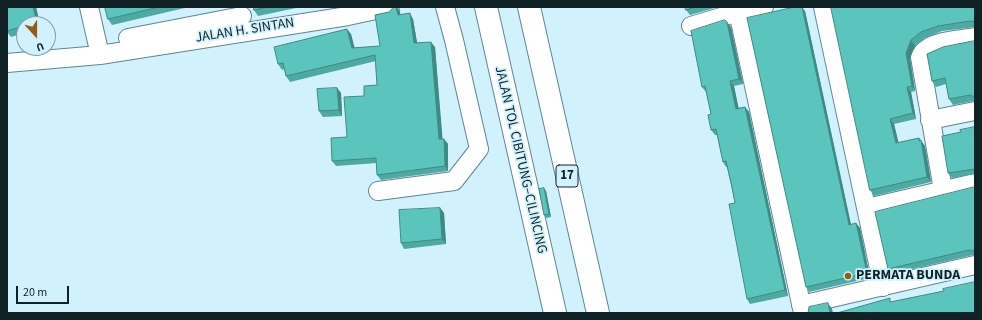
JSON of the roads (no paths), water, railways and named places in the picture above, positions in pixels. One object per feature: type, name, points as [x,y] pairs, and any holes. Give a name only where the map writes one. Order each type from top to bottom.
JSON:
[{"type":"highway","name":"JALAN TOL CIBITUNG–CILINCING","points":[[486,7],[555,313]]},
{"type":"highway","name":"17","points":[[529,7],[598,313]]},
{"type":"street","points":[[90,7],[99,50]]},
{"type":"street","name":"JALAN H. SINTAN","points":[[7,61],[99,50],[242,18],[348,16],[390,7]]},
{"type":"street","points":[[378,191],[454,181],[479,149],[445,7]]},
{"type":"street","points":[[691,26],[737,10],[764,7]]},
{"type":"street","points":[[823,7],[883,287]]},
{"type":"street","points":[[737,10],[802,309],[883,287],[975,266]]},
{"type":"street","points":[[943,190],[920,57],[922,52],[935,45],[975,37]]},
{"type":"street","points":[[930,120],[975,110]]},
{"type":"street","points":[[867,208],[975,183]]},
{"type":"place","name":"PERMATA BUNDA","points":[[848,276]]}]
